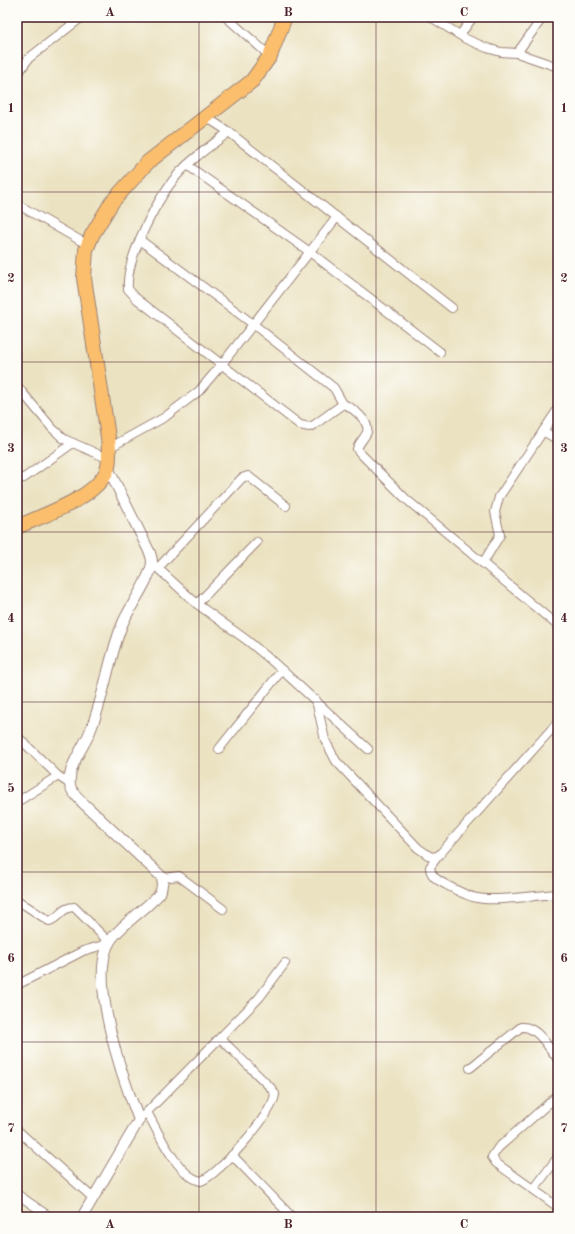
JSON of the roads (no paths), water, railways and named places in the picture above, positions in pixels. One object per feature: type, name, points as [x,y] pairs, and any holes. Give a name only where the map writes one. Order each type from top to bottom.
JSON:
[{"type":"highway","points":[[17,527],[76,500],[100,480],[108,458],[86,293],[85,263],[88,245],[100,220],[130,181],[159,153],[252,81],[270,56],[285,17]]},
{"type":"street","points":[[17,75],[29,58],[72,20],[82,17]]},
{"type":"street","points":[[226,17],[270,56]]},
{"type":"street","points":[[431,17],[460,35],[487,48],[501,52],[518,53],[558,67]]},
{"type":"street","points":[[460,35],[473,17]]},
{"type":"street","points":[[518,53],[543,17]]},
{"type":"street","points":[[206,117],[229,132],[452,308]]},
{"type":"street","points":[[229,132],[187,165],[167,189],[140,240],[129,269],[128,289],[137,299],[300,425],[309,427],[314,425],[343,404]]},
{"type":"street","points":[[187,165],[310,252],[440,352]]},
{"type":"street","points":[[17,204],[88,245]]},
{"type":"street","points":[[108,458],[185,403],[198,391],[222,364],[337,217]]},
{"type":"street","points":[[140,240],[253,324],[334,388],[343,404],[350,406],[364,421],[367,433],[360,441],[357,449],[361,454],[406,499],[558,626]]},
{"type":"street","points":[[17,386],[52,428],[64,439],[108,458],[155,565],[197,604],[248,641],[282,670],[368,749]]},
{"type":"street","points":[[483,563],[500,535],[495,512],[499,497],[558,409]]},
{"type":"street","points":[[543,431],[558,440]]},
{"type":"street","points":[[17,479],[24,478],[73,443]]},
{"type":"street","points":[[163,878],[73,792],[70,784],[73,766],[89,734],[122,626],[130,606],[155,565],[242,478],[248,476],[286,506]]},
{"type":"street","points":[[197,604],[257,542]]},
{"type":"street","points":[[219,749],[282,670]]},
{"type":"street","points":[[316,700],[325,740],[336,761],[418,848],[431,857],[438,856]]},
{"type":"street","points":[[557,724],[438,856],[430,867],[431,873],[438,880],[450,887],[477,898],[494,899],[558,894]]},
{"type":"street","points":[[17,736],[58,776],[70,784]]},
{"type":"street","points":[[17,802],[58,776]]},
{"type":"street","points":[[163,878],[179,876],[223,909]]},
{"type":"street","points":[[139,1120],[126,1086],[110,1030],[104,995],[104,971],[106,952],[112,938],[160,894],[163,878]]},
{"type":"street","points":[[17,900],[49,921],[53,920],[62,910],[68,907],[74,907],[110,943]]},
{"type":"street","points":[[17,985],[83,951],[110,943]]},
{"type":"street","points":[[82,1217],[139,1120],[259,998],[285,963]]},
{"type":"street","points":[[470,1068],[521,1027],[525,1026],[538,1034],[558,1059]]},
{"type":"street","points":[[147,1112],[176,1160],[194,1180],[202,1181],[208,1179],[232,1155],[271,1107],[275,1094],[271,1088],[220,1038]]},
{"type":"street","points":[[558,1094],[498,1148],[492,1157],[496,1163],[558,1207]]},
{"type":"street","points":[[17,1130],[93,1198]]},
{"type":"street","points":[[232,1155],[292,1217]]},
{"type":"street","points":[[534,1189],[558,1157]]},
{"type":"street","points":[[17,1194],[50,1217]]}]
